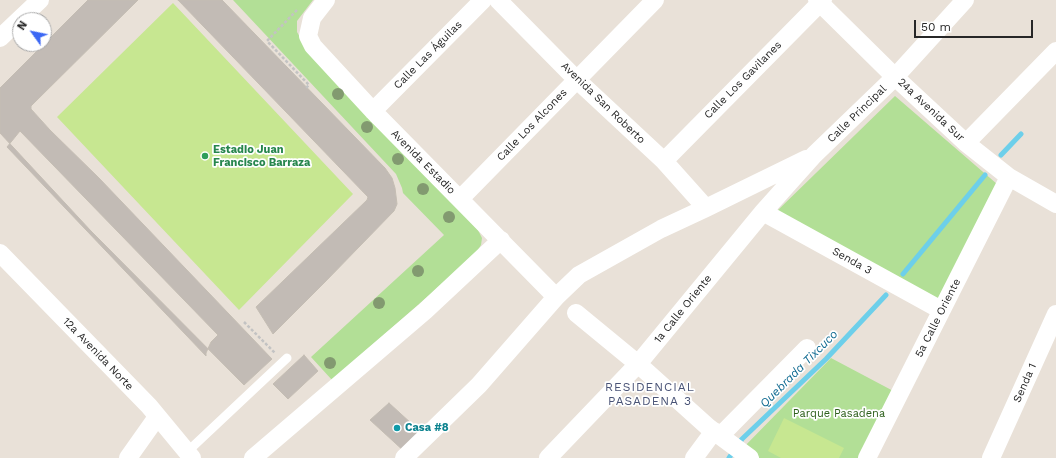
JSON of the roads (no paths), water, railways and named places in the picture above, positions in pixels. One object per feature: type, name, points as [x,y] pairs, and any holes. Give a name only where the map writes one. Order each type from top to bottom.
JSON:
[{"type":"street","points":[[0,38],[40,0]]},
{"type":"street","name":"Avenida Estadio","points":[[326,0],[306,12],[308,36],[313,46],[373,111],[556,297]]},
{"type":"street","name":"Calle Las Águilas","points":[[373,111],[483,0]]},
{"type":"street","name":"Avenida San Roberto","points":[[498,0],[577,80],[664,161],[706,208]]},
{"type":"street","name":"Calle Los Alcones","points":[[460,199],[655,0]]},
{"type":"street","name":"Calle Principal","points":[[814,155],[895,77],[964,0]]},
{"type":"street","name":"24a Avenida Sur","points":[[820,1],[895,77],[966,143],[1009,177],[1056,204]]},
{"type":"street","name":"Calle Los Gavilanes","points":[[664,161],[820,1]]},
{"type":"street","points":[[966,143],[1056,51]]},
{"type":"street","points":[[404,458],[478,385],[556,297],[579,275],[661,229],[814,155]]},
{"type":"street","name":"1a Calle Oriente","points":[[548,458],[638,364],[763,212],[814,155]]},
{"type":"street","name":"5a Calle Oriente","points":[[867,458],[1009,177]]},
{"type":"street","name":"Senda 3","points":[[763,212],[941,310]]},
{"type":"street","points":[[252,458],[425,311],[501,240]]},
{"type":"street","name":"12a Avenida Norte","points":[[0,253],[149,406],[190,455]]},
{"type":"street","points":[[576,313],[638,364],[720,436],[745,454]]},
{"type":"street","name":"Senda 1","points":[[993,455],[1056,314]]},
{"type":"street","points":[[694,458],[720,436],[807,348]]},
{"type":"street","points":[[128,458],[157,417]]},
{"type":"lane","points":[[190,455],[285,360]]},
{"type":"waterway","name":"Quebrada Tixcuco","points":[[1001,155],[1021,134]]},
{"type":"waterway","name":"Quebrada Tixcuco","points":[[903,274],[985,175]]},
{"type":"waterway","name":"Quebrada Tixcuco","points":[[729,458],[742,439],[826,359],[886,295]]},
{"type":"place","name":"Estadio Juan Francisco Barraza","points":[[205,156]]},
{"type":"place","name":"Casa #8","points":[[397,428]]},
{"type":"district","name":"RESIDENCIAL PASADENA 3","points":[[650,394]]},
{"type":"park label","name":"Parque Pasadena","points":[[839,414]]}]
